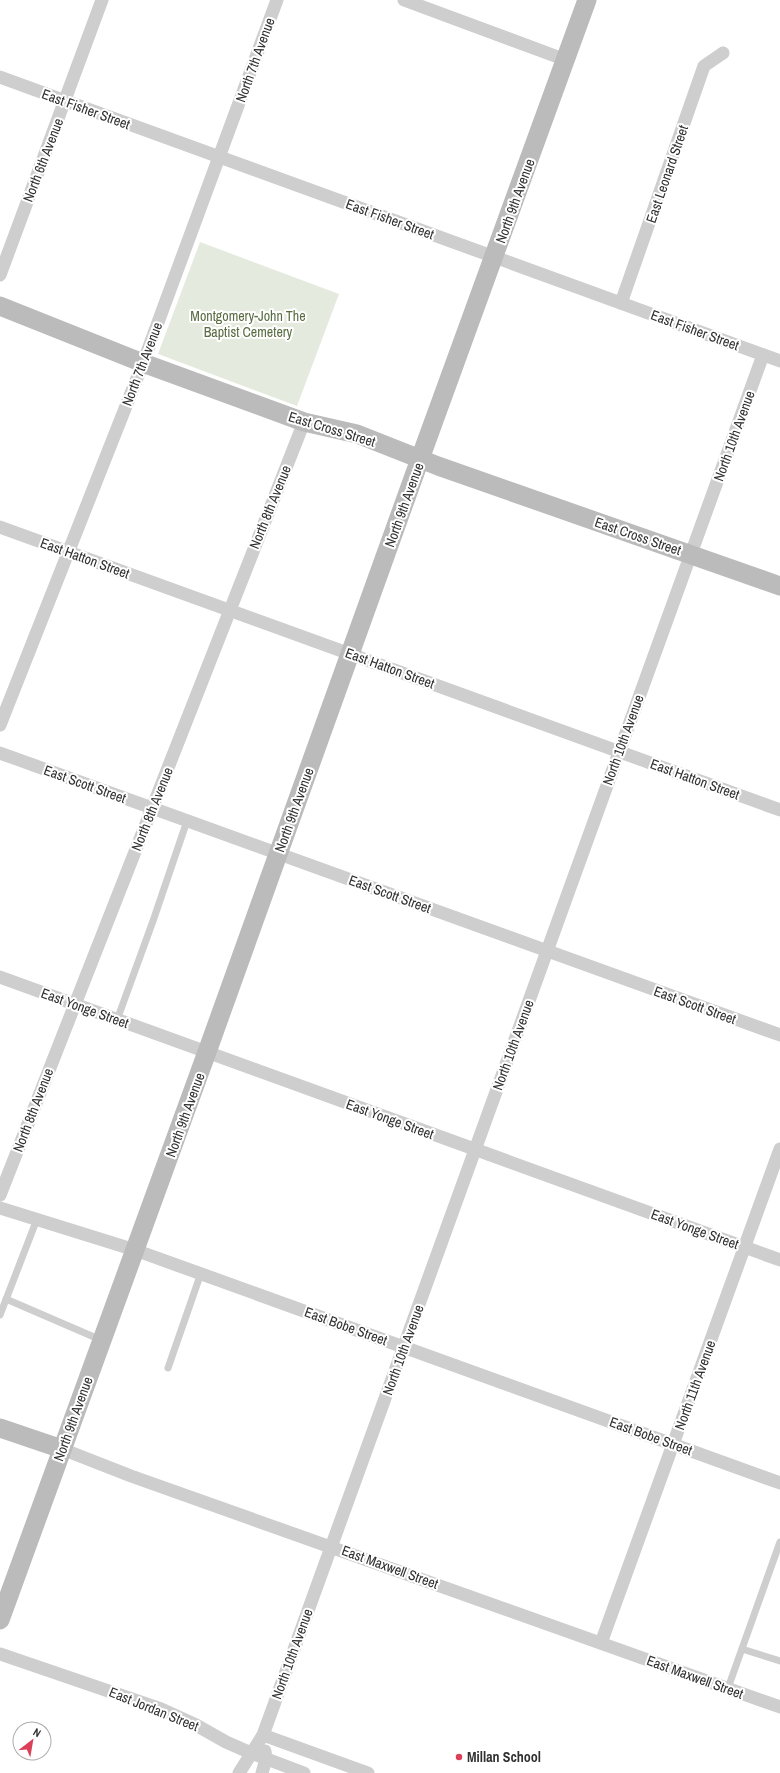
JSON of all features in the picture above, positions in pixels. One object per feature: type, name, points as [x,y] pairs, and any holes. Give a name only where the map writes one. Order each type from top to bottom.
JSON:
[{"type":"main road","name":"North 9th Avenue","points":[[0,1620],[587,0]]},
{"type":"main road","name":"East Cross Street","points":[[0,306],[143,363],[304,422],[357,434],[420,459],[780,586]]},
{"type":"main road","name":"East Maxwell Street","points":[[0,1428],[62,1449]]},
{"type":"street","name":"North 6th Avenue","points":[[0,275],[102,0]]},
{"type":"street","name":"North 7th Avenue","points":[[0,725],[143,363],[277,0]]},
{"type":"street","points":[[404,0],[566,60]]},
{"type":"street","name":"East Leonard Street","points":[[622,303],[704,66],[723,53]]},
{"type":"street","name":"East Fisher Street","points":[[0,77],[780,361]]},
{"type":"street","name":"North 10th Avenue","points":[[238,1773],[263,1735],[763,355]]},
{"type":"street","name":"North 8th Avenue","points":[[0,1195],[304,422]]},
{"type":"street","name":"East Hatton Street","points":[[0,527],[780,810]]},
{"type":"street","name":"East Scott Street","points":[[0,753],[780,1035]]},
{"type":"street","name":"East Yonge Street","points":[[0,977],[780,1260]]},
{"type":"street","name":"North 11th Avenue","points":[[601,1643],[780,1149]]},
{"type":"street","name":"East Bobe Street","points":[[0,1208],[135,1250],[780,1483]]},
{"type":"street","name":"East Maxwell Street","points":[[62,1449],[139,1478],[780,1707]]},
{"type":"street","name":"East Jordan Street","points":[[0,1654],[160,1709],[196,1725],[226,1742],[304,1773]]},
{"type":"street","points":[[263,1735],[368,1773]]},
{"type":"street","name":"North 10th Avenue","points":[[262,1773],[266,1759],[263,1735]]},
{"type":"lane","points":[[117,1020],[187,821]]},
{"type":"lane","points":[[0,1315],[37,1219]]},
{"type":"lane","points":[[168,1368],[200,1274]]},
{"type":"lane","points":[[6,1299],[102,1340]]},
{"type":"lane","points":[[728,1688],[780,1542]]},
{"type":"lane","points":[[742,1649],[780,1661]]},
{"type":"green space","name":"Montgomery-John The Baptist Cemetery","points":[[200,242],[339,294],[297,406],[158,354]]},
{"type":"place","name":"Millan School","points":[[459,1757]]}]
